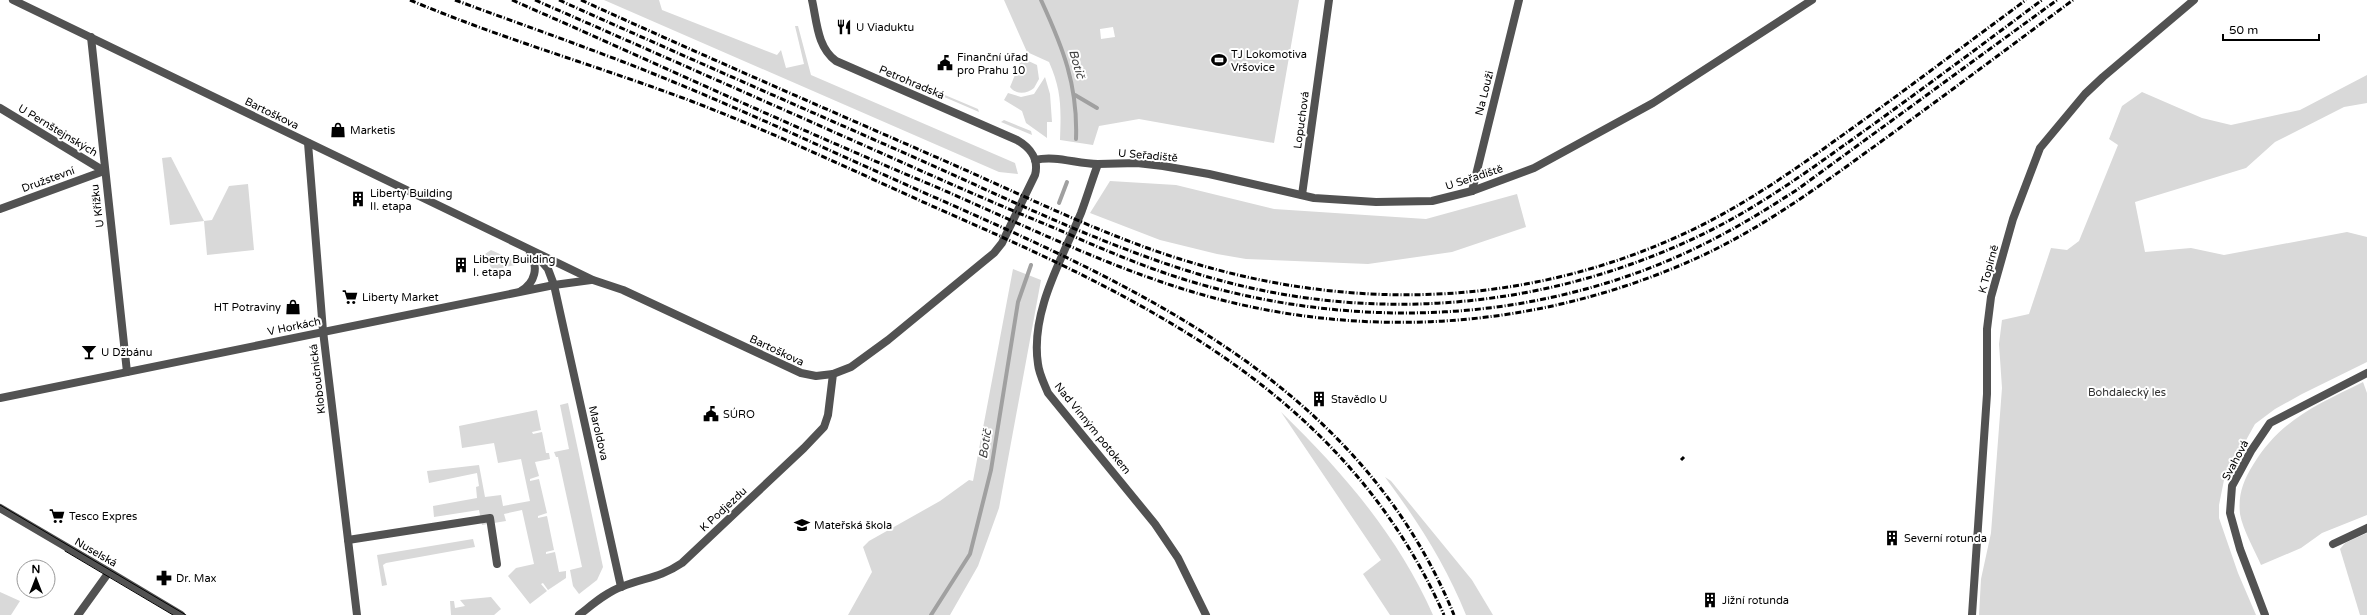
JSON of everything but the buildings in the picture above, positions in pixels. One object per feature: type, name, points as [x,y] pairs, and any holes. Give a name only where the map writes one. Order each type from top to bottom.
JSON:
[{"type":"street","name":"Bartoškova","points":[[13,0],[594,280],[623,290],[801,373],[816,376],[833,374],[851,367],[888,340],[994,253],[1002,243],[1029,189],[1036,170],[1035,160]]},
{"type":"street","name":"Petrohradská","points":[[812,0],[821,44],[828,55],[836,61],[1018,140],[1029,149],[1035,160]]},
{"type":"street","name":"Lopuchová","points":[[1302,195],[1329,0]]},
{"type":"street","name":"Na Louži","points":[[1472,191],[1519,0]]},
{"type":"street","points":[[1795,0],[1796,9]]},
{"type":"street","name":"U Seřadiště","points":[[1098,164],[1163,166],[1314,198],[1376,202],[1432,201],[1472,191],[1534,168],[1653,103],[1812,0]]},
{"type":"street","name":"K Topírně","points":[[1972,615],[1987,394],[1987,329],[1991,297],[2013,220],[2040,148],[2085,94],[2194,0]]},
{"type":"street","name":"U Křížku","points":[[90,37],[127,372]]},
{"type":"street","name":"U Pernštejnských","points":[[0,108],[104,171]]},
{"type":"street","name":"Kloboučnická","points":[[308,143],[322,331],[357,615]]},
{"type":"street","points":[[1035,160],[1052,158],[1079,164],[1098,164]]},
{"type":"street","name":"Nad Vinným potokem","points":[[1098,164],[1046,301],[1038,335],[1038,364],[1048,393],[1155,524],[1178,558],[1206,615]]},
{"type":"street","name":"Družstevní","points":[[0,209],[104,171]]},
{"type":"street","name":"Bartoškova","points":[[523,246],[542,261],[548,269],[554,285]]},
{"type":"street","points":[[517,292],[528,286],[536,270],[534,259],[523,246]]},
{"type":"street","name":"V Horkách","points":[[0,398],[517,292],[554,285],[594,280]]},
{"type":"street","name":"Maroldova","points":[[554,285],[621,587]]},
{"type":"street","name":"Svahová","points":[[2265,615],[2240,549],[2230,513],[2232,486],[2250,451],[2270,423],[2367,373]]},
{"type":"street","name":"K Podjezdu","points":[[580,615],[601,598],[621,587],[651,579],[669,572],[682,563],[814,438],[824,427],[828,415],[833,374]]},
{"type":"street","name":"Nuselská","points":[[0,508],[181,615]]},
{"type":"street","points":[[348,540],[490,518],[497,564]]},
{"type":"street","points":[[2333,544],[2367,528]]},
{"type":"street","points":[[78,615],[109,572]]},
{"type":"green space","points":[[604,0],[659,0],[662,10],[777,55],[781,50],[786,68],[804,64],[795,26],[798,26],[811,75],[1015,163],[1018,174],[999,172]]},
{"type":"green space","points":[[1004,0],[1299,0],[1274,143],[1139,119],[1099,126],[1093,145],[1060,140],[1060,100],[1053,72],[1049,62],[1027,52]],"holes":[[[1113,27],[1115,37],[1101,39],[1100,29]]]},
{"type":"green space","points":[[1022,58],[1037,65],[1039,79],[1034,88],[1028,92],[1022,93],[1012,90],[1010,87]]},
{"type":"green space","points":[[887,70],[910,80],[906,81],[886,72]]},
{"type":"green space","name":"Bohdalecký les","points":[[2367,75],[2367,103],[2344,107],[2275,142],[2246,168],[2135,202],[2145,252],[2191,248],[2224,255],[2347,232],[2367,237],[2367,362],[2302,394],[2275,409],[2255,424],[2224,480],[2219,505],[2219,518],[2238,573],[2256,615],[1979,615],[1981,579],[1991,533],[2002,388],[1999,344],[2002,320],[2029,314],[2051,248],[2067,250],[2079,241],[2118,145],[2109,139],[2122,106],[2142,92],[2202,118],[2231,125],[2300,110]]},
{"type":"green space","points":[[1045,77],[1050,94],[1052,122],[1047,122],[1047,138],[1026,123],[1022,111],[1004,100],[1008,93],[1021,97],[1034,94]]},
{"type":"green space","points":[[933,90],[978,109],[979,112],[935,93]]},
{"type":"green space","points":[[1004,120],[1031,131],[1032,135],[1001,122]]},
{"type":"green space","points":[[171,157],[204,221],[170,225],[162,158]]},
{"type":"green space","points":[[1110,181],[1176,185],[1274,209],[1426,219],[1517,194],[1526,227],[1452,252],[1368,264],[1246,259],[1217,254],[1160,240],[1090,213]]},
{"type":"green space","points":[[248,184],[254,250],[207,255],[204,221],[212,220],[229,186]]},
{"type":"green space","points":[[491,250],[511,259],[515,265],[492,270],[485,254]]},
{"type":"green space","points":[[1013,269],[1041,280],[999,508],[978,566],[950,615],[848,615],[872,572],[863,547],[869,541],[940,501],[969,480],[973,481]]},
{"type":"green space","points":[[2363,382],[2367,393],[2367,515],[2322,533],[2301,548],[2261,565],[2246,533],[2240,514],[2241,494],[2249,471],[2264,449],[2288,425],[2315,406]]},
{"type":"green space","points":[[568,403],[603,567],[597,580],[579,594],[573,586],[570,570],[582,567],[558,457],[556,457],[554,452],[569,449],[560,405]]},
{"type":"green space","points":[[537,410],[541,430],[532,432],[533,434],[542,432],[546,453],[549,453],[550,459],[535,462],[539,476],[530,479],[530,481],[539,479],[547,513],[538,516],[538,518],[547,516],[554,550],[546,552],[546,554],[555,552],[559,572],[566,571],[566,578],[548,590],[543,583],[541,584],[547,591],[530,604],[508,576],[516,568],[534,564],[522,510],[504,514],[506,521],[482,525],[479,510],[434,517],[433,506],[477,498],[476,487],[479,486],[477,473],[429,483],[427,471],[479,465],[485,497],[501,495],[503,506],[530,501],[521,459],[498,463],[494,443],[462,448],[459,426]]},
{"type":"green space","points":[[1281,412],[1326,458],[1367,506],[1403,558],[1433,615],[1390,615],[1363,574],[1381,560]]},
{"type":"green space","points":[[1385,477],[1391,481],[1472,580],[1493,615],[1466,615],[1449,578],[1430,543]]},
{"type":"green space","points":[[2367,533],[2367,615],[2360,615],[2340,549],[2345,543]]},
{"type":"green space","points":[[473,539],[475,547],[386,563],[383,565],[387,585],[382,586],[377,555]]},
{"type":"green space","points":[[0,592],[20,601],[11,615],[0,615]]},
{"type":"green space","points":[[491,597],[501,609],[494,615],[451,615],[450,601],[454,601],[455,608],[465,606],[460,600]]},
{"type":"waterway","name":"Botič","points":[[1041,0],[1056,34],[1068,67],[1074,101],[1076,139]]},
{"type":"waterway","points":[[1075,95],[1097,108]]},
{"type":"waterway","name":"Botič","points":[[1059,203],[1067,182]]},
{"type":"waterway","name":"Botič","points":[[931,615],[970,554],[991,470],[1018,302],[1031,265]]},
{"type":"tram line","points":[[0,505],[186,615]]},
{"type":"tram line","points":[[65,551],[173,615]]},
{"type":"railway","points":[[410,0],[515,40],[691,101],[754,126],[1018,245],[1094,281],[1166,320],[1234,364],[1297,414],[1353,472],[1403,538],[1444,615]]},
{"type":"railway","points":[[455,0],[608,56],[753,116],[991,222],[1072,260],[1151,301],[1226,348],[1296,400],[1358,461],[1412,532],[1454,615]]},
{"type":"railway","points":[[512,0],[819,137],[1090,255],[1158,281],[1193,292],[1256,308],[1320,318],[1384,322],[1448,321],[1512,314],[1575,301],[1637,282],[1697,258],[1768,220],[1813,190],[2073,0]]},
{"type":"railway","points":[[535,0],[958,187],[1143,265],[1196,283],[1259,298],[1322,308],[1386,313],[1450,312],[1514,304],[1577,291],[1638,272],[1698,247],[1749,220],[1798,189],[2057,0]]},
{"type":"railway","points":[[559,0],[1022,206],[1127,250],[1198,274],[1261,290],[1324,300],[1388,304],[1452,302],[1515,294],[1578,281],[1639,261],[1699,236],[1742,213],[1804,174],[1909,99],[2042,0]]},
{"type":"railway","points":[[581,0],[1120,238],[1180,259],[1244,276],[1309,288],[1374,294],[1439,294],[1503,288],[1567,275],[1630,256],[1692,230],[1713,220],[1791,172],[2026,0]]},
{"type":"railway","points":[[1681,460],[1684,457]]},
{"type":"place","name":"U Viaduktu","points":[[844,27]]},
{"type":"place","name":"TJ Lokomotiva Vršovice","points":[[1219,60]]},
{"type":"place","name":"Finanční úřad pro Prahu 10","points":[[945,63]]},
{"type":"place","name":"Marketis","points":[[338,130]]},
{"type":"place","name":"Liberty Building II. etapa","points":[[358,199]]},
{"type":"place","name":"Liberty Building I. etapa","points":[[461,265]]},
{"type":"place","name":"Liberty Market","points":[[350,297]]},
{"type":"place","name":"HT Potraviny","points":[[293,307]]},
{"type":"place","name":"U Džbánu","points":[[89,352]]},
{"type":"place","name":"Stavědlo U","points":[[1319,399]]},
{"type":"place","name":"SÚRO","points":[[711,414]]},
{"type":"place","name":"Tesco Expres","points":[[57,516]]},
{"type":"place","name":"Mateřská škola","points":[[802,525]]},
{"type":"place","name":"Severní rotunda","points":[[1892,538]]},
{"type":"place","name":"Dr. Max","points":[[164,578]]},
{"type":"place","name":"Jižní rotunda","points":[[1710,600]]}]
